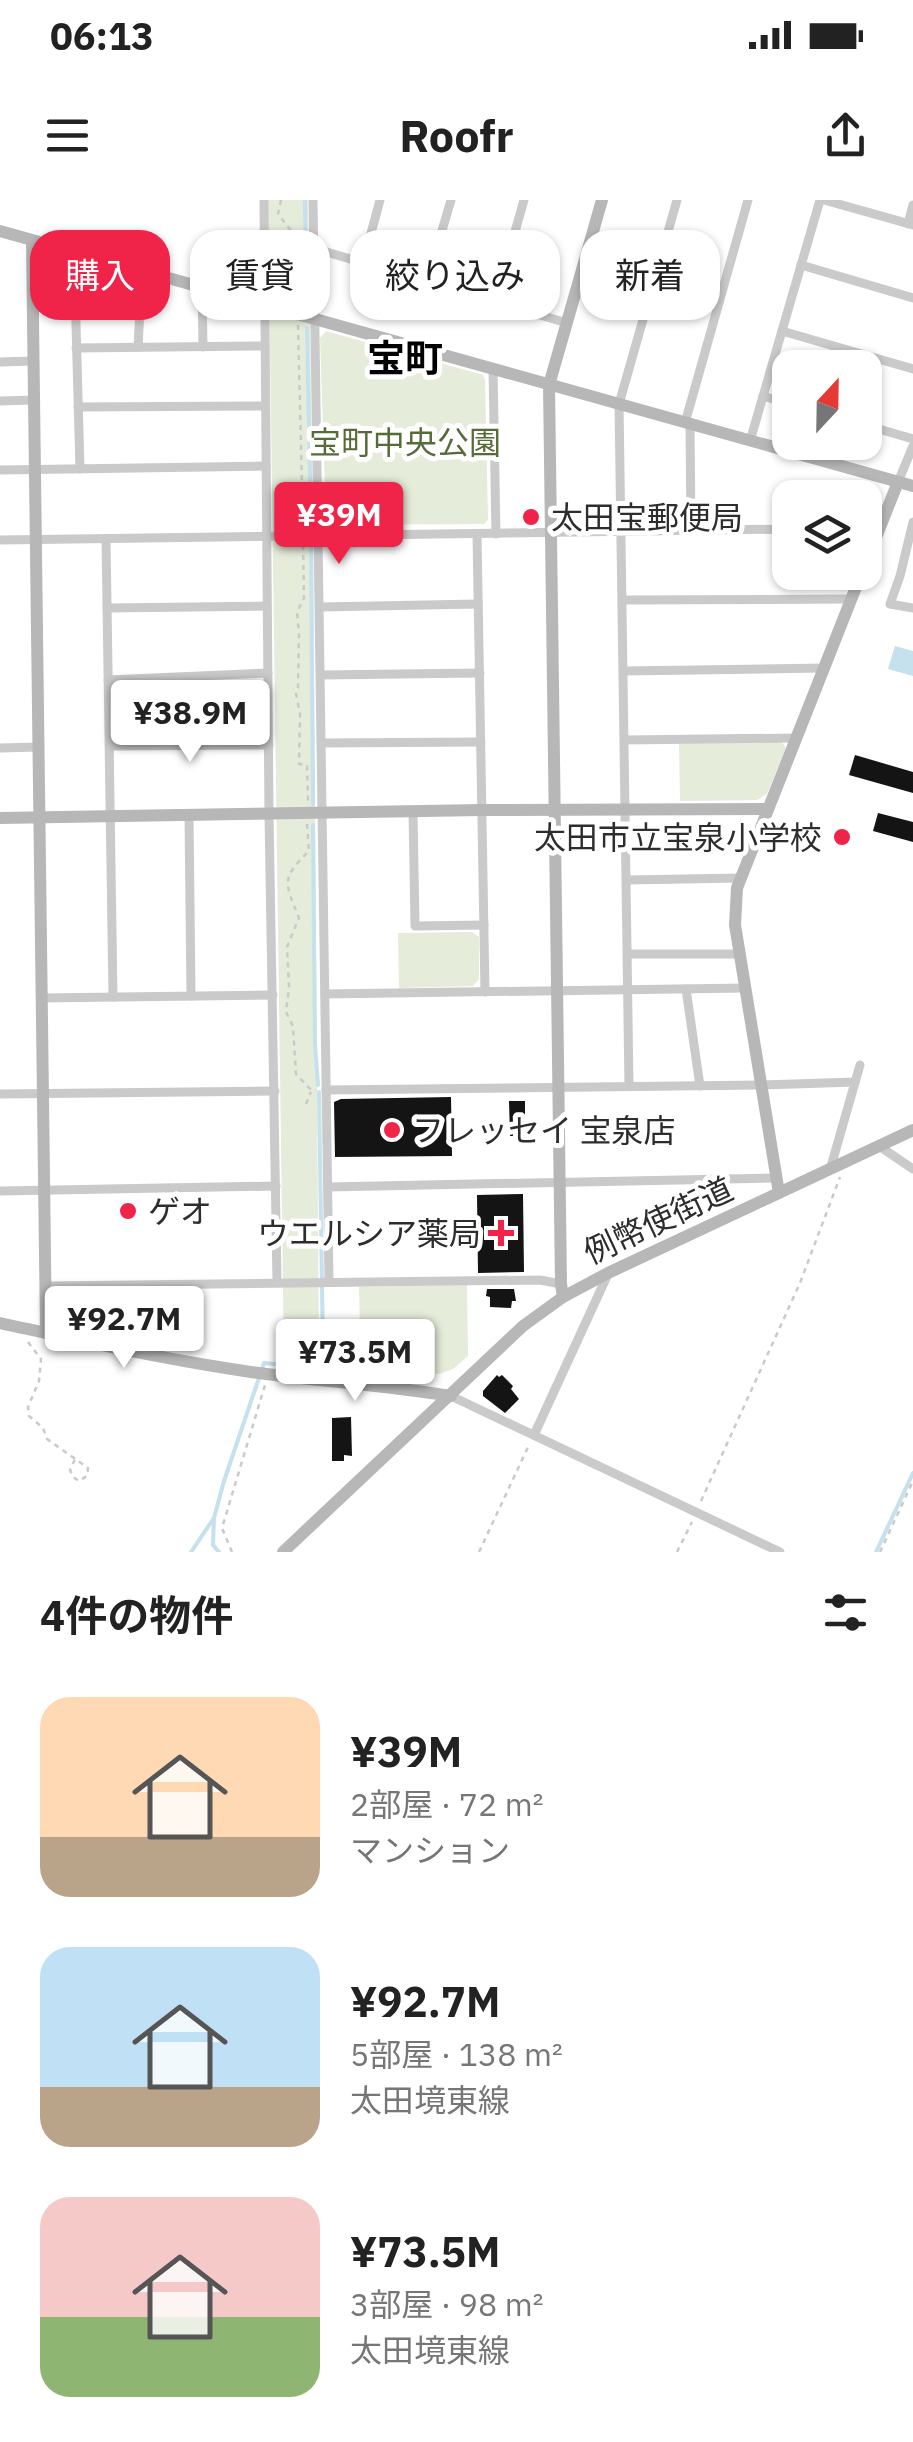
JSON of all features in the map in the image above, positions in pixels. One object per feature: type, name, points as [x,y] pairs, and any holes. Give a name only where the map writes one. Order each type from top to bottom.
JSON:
[{"type":"street","points":[[264,200],[265,230]]},
{"type":"street","points":[[313,200],[314,230]]},
{"type":"street","points":[[372,230],[380,200]]},
{"type":"street","points":[[442,230],[451,200]]},
{"type":"street","points":[[515,230],[524,200]]},
{"type":"street","points":[[45,1286],[540,1280],[562,1290],[549,385],[601,200]]},
{"type":"street","points":[[629,1086],[619,404],[676,200]]},
{"type":"street","points":[[691,530],[688,423],[748,200]]},
{"type":"street","points":[[750,441],[822,200],[910,224],[913,206]]},
{"type":"street","points":[[0,231],[30,240]]},
{"type":"street","points":[[801,265],[913,298]]},
{"type":"street","points":[[33,320],[46,1334]]},
{"type":"street","points":[[75,320],[80,469]]},
{"type":"street","points":[[138,347],[139,320]]},
{"type":"street","points":[[203,320],[203,347]]},
{"type":"street","points":[[265,320],[277,1282]]},
{"type":"street","points":[[329,1282],[314,320],[913,486]]},
{"type":"street","points":[[560,320],[567,322]]},
{"type":"street","points":[[782,331],[913,369]]},
{"type":"street","points":[[76,348],[264,346]]},
{"type":"street","points":[[0,362],[33,362]]},
{"type":"street","points":[[492,369],[496,534]]},
{"type":"street","points":[[763,396],[772,399]]},
{"type":"street","points":[[0,401],[34,400]]},
{"type":"street","points":[[78,407],[265,406]]},
{"type":"street","points":[[882,432],[913,442],[882,523]]},
{"type":"street","points":[[0,470],[266,466]]},
{"type":"street","points":[[913,522],[890,604],[913,608]]},
{"type":"street","points":[[0,540],[772,529]]},
{"type":"street","points":[[476,534],[486,992]]},
{"type":"street","points":[[106,539],[114,997]]},
{"type":"street","points":[[779,1194],[735,925],[737,888],[855,590]]},
{"type":"street","points":[[623,600],[852,599]]},
{"type":"street","points":[[320,607],[478,604]]},
{"type":"street","points":[[108,608],[267,606]]},
{"type":"street","points":[[624,671],[823,668]]},
{"type":"street","points":[[322,675],[480,672]]},
{"type":"street","points":[[108,680],[268,673]]},
{"type":"street","points":[[625,740],[796,738]]},
{"type":"street","points":[[322,743],[481,742]]},
{"type":"street","points":[[110,746],[269,745]]},
{"type":"street","points":[[0,748],[38,747]]},
{"type":"street","points":[[0,818],[767,809]]},
{"type":"street","points":[[413,812],[415,926],[484,925]]},
{"type":"street","points":[[189,815],[191,996]]},
{"type":"street","points":[[627,880],[741,878]]},
{"type":"street","points":[[628,954],[740,954]]},
{"type":"street","points":[[325,994],[746,988]]},
{"type":"street","points":[[686,989],[700,1086]]},
{"type":"street","points":[[41,998],[273,995]]},
{"type":"street","points":[[830,1170],[860,1065]]},
{"type":"street","points":[[326,1090],[855,1082]]},
{"type":"street","points":[[0,1094],[275,1091]]},
{"type":"street","name":"例幣使街道","points":[[283,1552],[562,1290],[608,1273],[913,1130]]},
{"type":"street","points":[[879,1146],[913,1169]]},
{"type":"street","points":[[328,1187],[776,1178]]},
{"type":"street","points":[[0,1191],[276,1186]]},
{"type":"street","points":[[534,1436],[608,1273]]},
{"type":"street","points":[[7,1325],[165,1358],[450,1396],[780,1552]]},
{"type":"path","points":[[280,200],[278,214],[290,230]]},
{"type":"path","points":[[298,320],[304,598],[297,612],[296,694],[300,714],[299,764],[307,765],[309,851],[290,870],[288,878],[299,918],[288,948],[286,1012],[293,1026],[296,1074],[311,1090],[326,1090]]},
{"type":"path","points":[[306,1104],[311,1090]]},
{"type":"path","points":[[677,1552],[800,1282],[844,1164]]},
{"type":"path","points":[[7,1325],[41,1359],[39,1381],[28,1407],[30,1416],[43,1428],[47,1439],[75,1459]]},
{"type":"path","points":[[232,1552],[222,1528],[263,1373]]},
{"type":"path","points":[[479,1552],[534,1436]]},
{"type":"path","points":[[880,1552],[913,1482]]},
{"type":"green space","points":[[268,200],[308,200],[308,230],[268,230]]},
{"type":"green space","points":[[270,320],[310,320],[319,1352],[303,1365],[284,1363]]},
{"type":"green space","name":"宝町中央公園","points":[[326,331],[483,375],[488,520],[484,524],[329,525],[320,338]]},
{"type":"green space","points":[[781,741],[786,748],[767,794],[757,800],[680,801],[679,742]]},
{"type":"green space","points":[[472,932],[479,937],[479,979],[473,986],[399,988],[398,933]]},
{"type":"green space","points":[[467,1285],[468,1356],[453,1369],[439,1374],[361,1368],[359,1287]]},
{"type":"water","points":[[895,646],[913,651],[913,676],[888,669]]},
{"type":"building","points":[[855,755],[913,772],[913,793],[849,775]]},
{"type":"building","points":[[878,813],[913,822],[913,842],[873,831]]},
{"type":"building","name":"フレッセイ 宝泉店","points":[[451,1097],[452,1156],[335,1157],[334,1102]]},
{"type":"building","points":[[509,1101],[525,1101],[525,1136],[510,1136]]},
{"type":"building","name":"ウエルシア薬局","points":[[523,1194],[524,1272],[478,1273],[477,1195]]},
{"type":"building","points":[[487,1289],[514,1289],[516,1301],[512,1301],[511,1308],[490,1307]]},
{"type":"building","points":[[497,1375],[513,1386],[511,1389],[519,1399],[505,1413],[483,1396]]},
{"type":"building","points":[[351,1417],[352,1456],[332,1461],[332,1418]]},
{"type":"waterway","points":[[305,200],[306,230]]},
{"type":"waterway","points":[[307,328],[311,526]]},
{"type":"waterway","points":[[311,547],[313,804]]},
{"type":"waterway","points":[[313,825],[318,1085]]},
{"type":"waterway","points":[[262,1369],[264,1363],[305,1367],[323,1352],[319,1092]]},
{"type":"waterway","points":[[219,1552],[213,1545],[214,1518],[259,1378]]},
{"type":"waterway","points":[[876,1552],[913,1473]]},
{"type":"waterway","points":[[191,1552],[214,1518]]},
{"type":"place","name":"太田宝郵便局","points":[[531,517]]},
{"type":"place","name":"太田市立宝泉小学校","points":[[842,837]]},
{"type":"place","name":"フレッセイ 宝泉店","points":[[392,1130]]},
{"type":"place","name":"ゲオ","points":[[128,1211]]},
{"type":"place","name":"ウエルシア薬局","points":[[501,1233]]},
{"type":"district","name":"宝町","points":[[405,357]]}]
